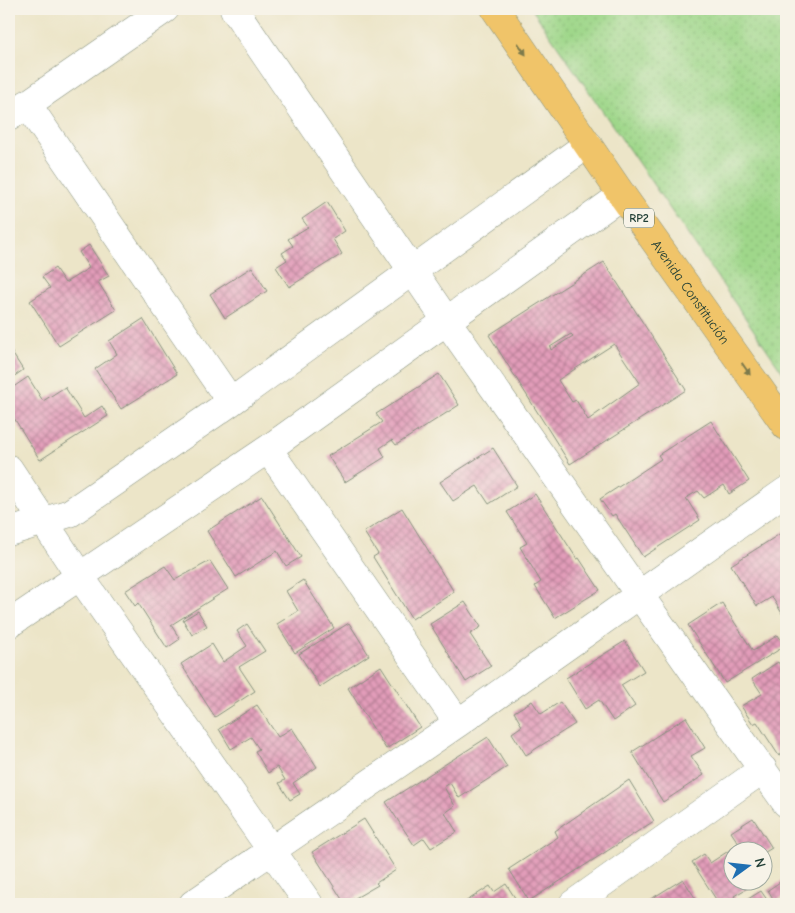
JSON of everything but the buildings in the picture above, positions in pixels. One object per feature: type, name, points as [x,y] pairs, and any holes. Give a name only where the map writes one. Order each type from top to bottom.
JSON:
[{"type":"main road","name":"Avenida Constitución","points":[[495,9],[622,195],[786,426]]},
{"type":"street","points":[[165,9],[18,111],[231,402]]},
{"type":"street","points":[[234,9],[446,320],[786,803]]},
{"type":"street","points":[[9,532],[20,526],[45,522],[70,513],[231,402],[588,144]]},
{"type":"street","points":[[9,624],[268,449],[622,195]]},
{"type":"street","points":[[268,449],[458,723]]},
{"type":"street","points":[[9,469],[79,575],[309,904]]},
{"type":"street","points":[[193,904],[458,723],[786,491]]},
{"type":"street","points":[[572,904],[763,769]]},
{"type":"green space","points":[[532,9],[786,9],[786,377]]}]
